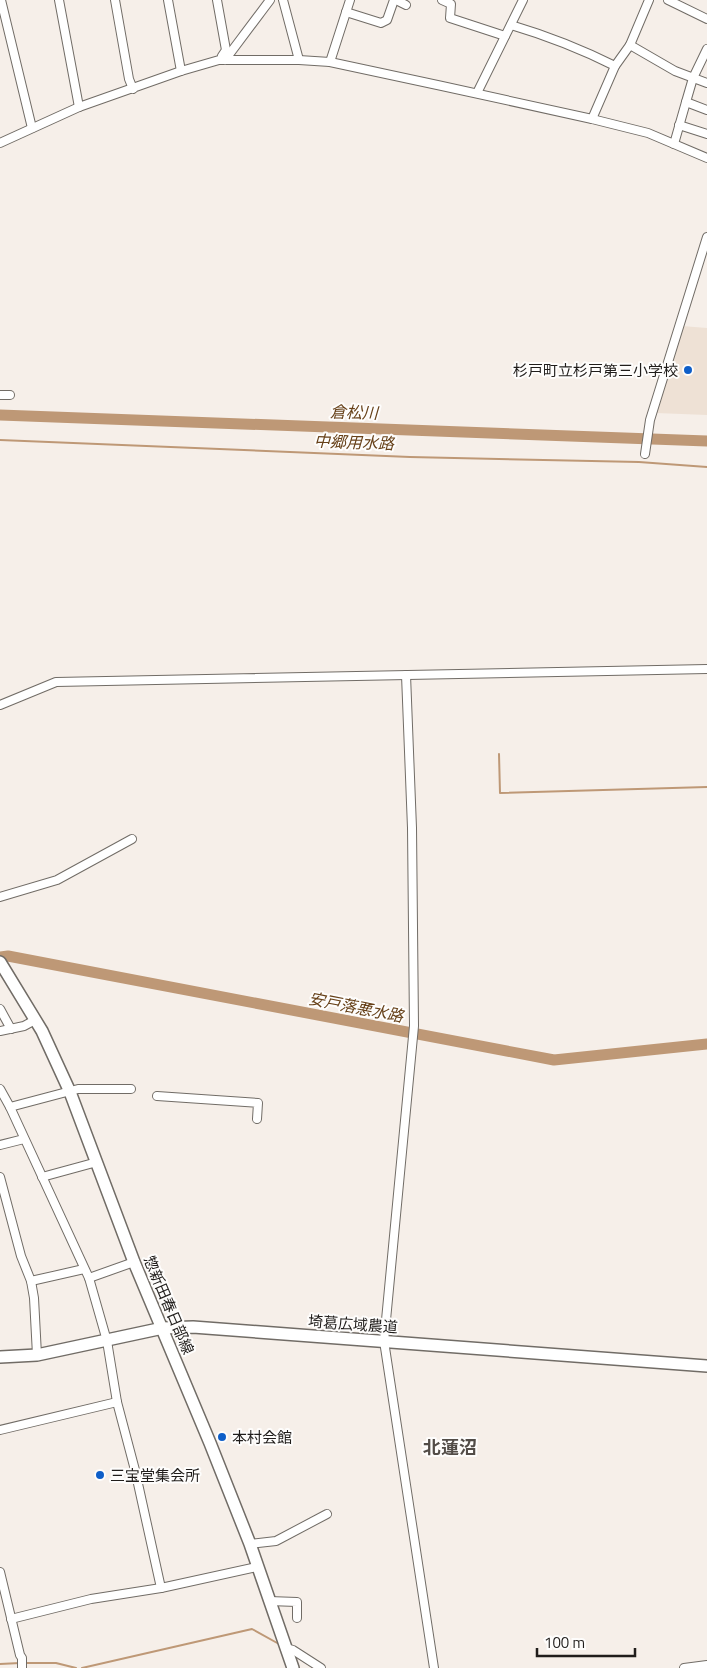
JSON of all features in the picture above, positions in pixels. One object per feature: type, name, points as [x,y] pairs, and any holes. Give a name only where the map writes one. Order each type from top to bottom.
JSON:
[{"type":"main road","name":"惣新田春日部線","points":[[0,962],[42,1031],[70,1092],[134,1262],[163,1328],[250,1544],[293,1668]]},
{"type":"main road","name":"埼葛広域農道","points":[[0,1357],[37,1355],[163,1328],[193,1327],[707,1366]]},
{"type":"street","points":[[1,0],[32,128]]},
{"type":"street","points":[[58,0],[79,107]]},
{"type":"street","points":[[115,0],[132,89]]},
{"type":"street","points":[[168,0],[182,71]]},
{"type":"street","points":[[217,0],[226,50],[222,60]]},
{"type":"street","points":[[222,60],[270,0]]},
{"type":"street","points":[[283,0],[299,60]]},
{"type":"street","points":[[330,62],[350,0]]},
{"type":"street","points":[[346,12],[380,24],[387,20],[395,0],[406,5]]},
{"type":"street","points":[[442,0],[451,4],[450,18],[505,36]]},
{"type":"street","points":[[477,93],[523,0]]},
{"type":"street","points":[[592,120],[616,66],[630,44],[649,0]]},
{"type":"street","points":[[668,0],[707,19]]},
{"type":"street","points":[[511,25],[576,47],[616,66]]},
{"type":"street","points":[[630,44],[675,71],[707,83]]},
{"type":"street","points":[[674,144],[693,78],[707,50]]},
{"type":"street","points":[[0,143],[79,107],[182,71],[222,60],[299,60],[330,62],[477,93],[648,133],[707,158]]},
{"type":"street","points":[[686,102],[707,110]]},
{"type":"street","points":[[679,125],[707,134]]},
{"type":"street","points":[[645,454],[648,426],[707,237]]},
{"type":"street","points":[[0,395],[10,395]]},
{"type":"street","points":[[0,705],[56,682],[707,669]]},
{"type":"street","points":[[406,675],[412,828],[414,1026],[384,1341],[434,1668]]},
{"type":"street","points":[[0,897],[57,880],[132,838]]},
{"type":"street","points":[[0,1009],[11,1028]]},
{"type":"street","points":[[0,1031],[24,1026],[35,1020]]},
{"type":"street","points":[[0,1089],[89,1278],[107,1341],[117,1402],[135,1470],[161,1588]]},
{"type":"street","points":[[10,1107],[78,1090],[131,1089]]},
{"type":"street","points":[[157,1096],[258,1102],[257,1119]]},
{"type":"street","points":[[0,1145],[24,1139]]},
{"type":"street","points":[[42,1178],[97,1162]]},
{"type":"street","points":[[0,1176],[21,1256],[32,1281],[37,1355]]},
{"type":"street","points":[[89,1278],[134,1262]]},
{"type":"street","points":[[32,1281],[84,1269]]},
{"type":"street","points":[[0,1430],[117,1402]]},
{"type":"street","points":[[250,1544],[276,1541],[327,1514]]},
{"type":"street","points":[[11,1618],[91,1599],[161,1588],[258,1567]]},
{"type":"street","points":[[0,1572],[22,1664]]},
{"type":"street","points":[[269,1601],[297,1602],[297,1618]]},
{"type":"street","points":[[286,1650],[293,1650],[321,1668]]},
{"type":"street","points":[[684,1668],[707,1664]]},
{"type":"shaded area","name":"杉戸町立杉戸第三小学校","points":[[682,326],[707,328],[707,415],[656,413]]},
{"type":"waterway","name":"倉松川","points":[[0,415],[707,441]]},
{"type":"waterway","name":"中郷用水路","points":[[0,440],[410,457],[639,462],[707,467]]},
{"type":"waterway","points":[[499,754],[500,793],[707,787]]},
{"type":"waterway","name":"安戸落悪水路","points":[[0,957],[8,956],[554,1060],[707,1044]]},
{"type":"waterway","points":[[82,1668],[252,1629],[279,1644]]},
{"type":"waterway","points":[[299,1658],[314,1668]]},
{"type":"waterway","points":[[0,1664],[20,1663]]},
{"type":"waterway","points":[[24,1663],[56,1663],[76,1668]]},
{"type":"place","name":"杉戸町立杉戸第三小学校","points":[[688,370]]},
{"type":"place","name":"本村会館","points":[[222,1437]]},
{"type":"place","name":"三宝堂集会所","points":[[100,1475]]},
{"type":"district","name":"北蓮沼","points":[[450,1447]]}]
